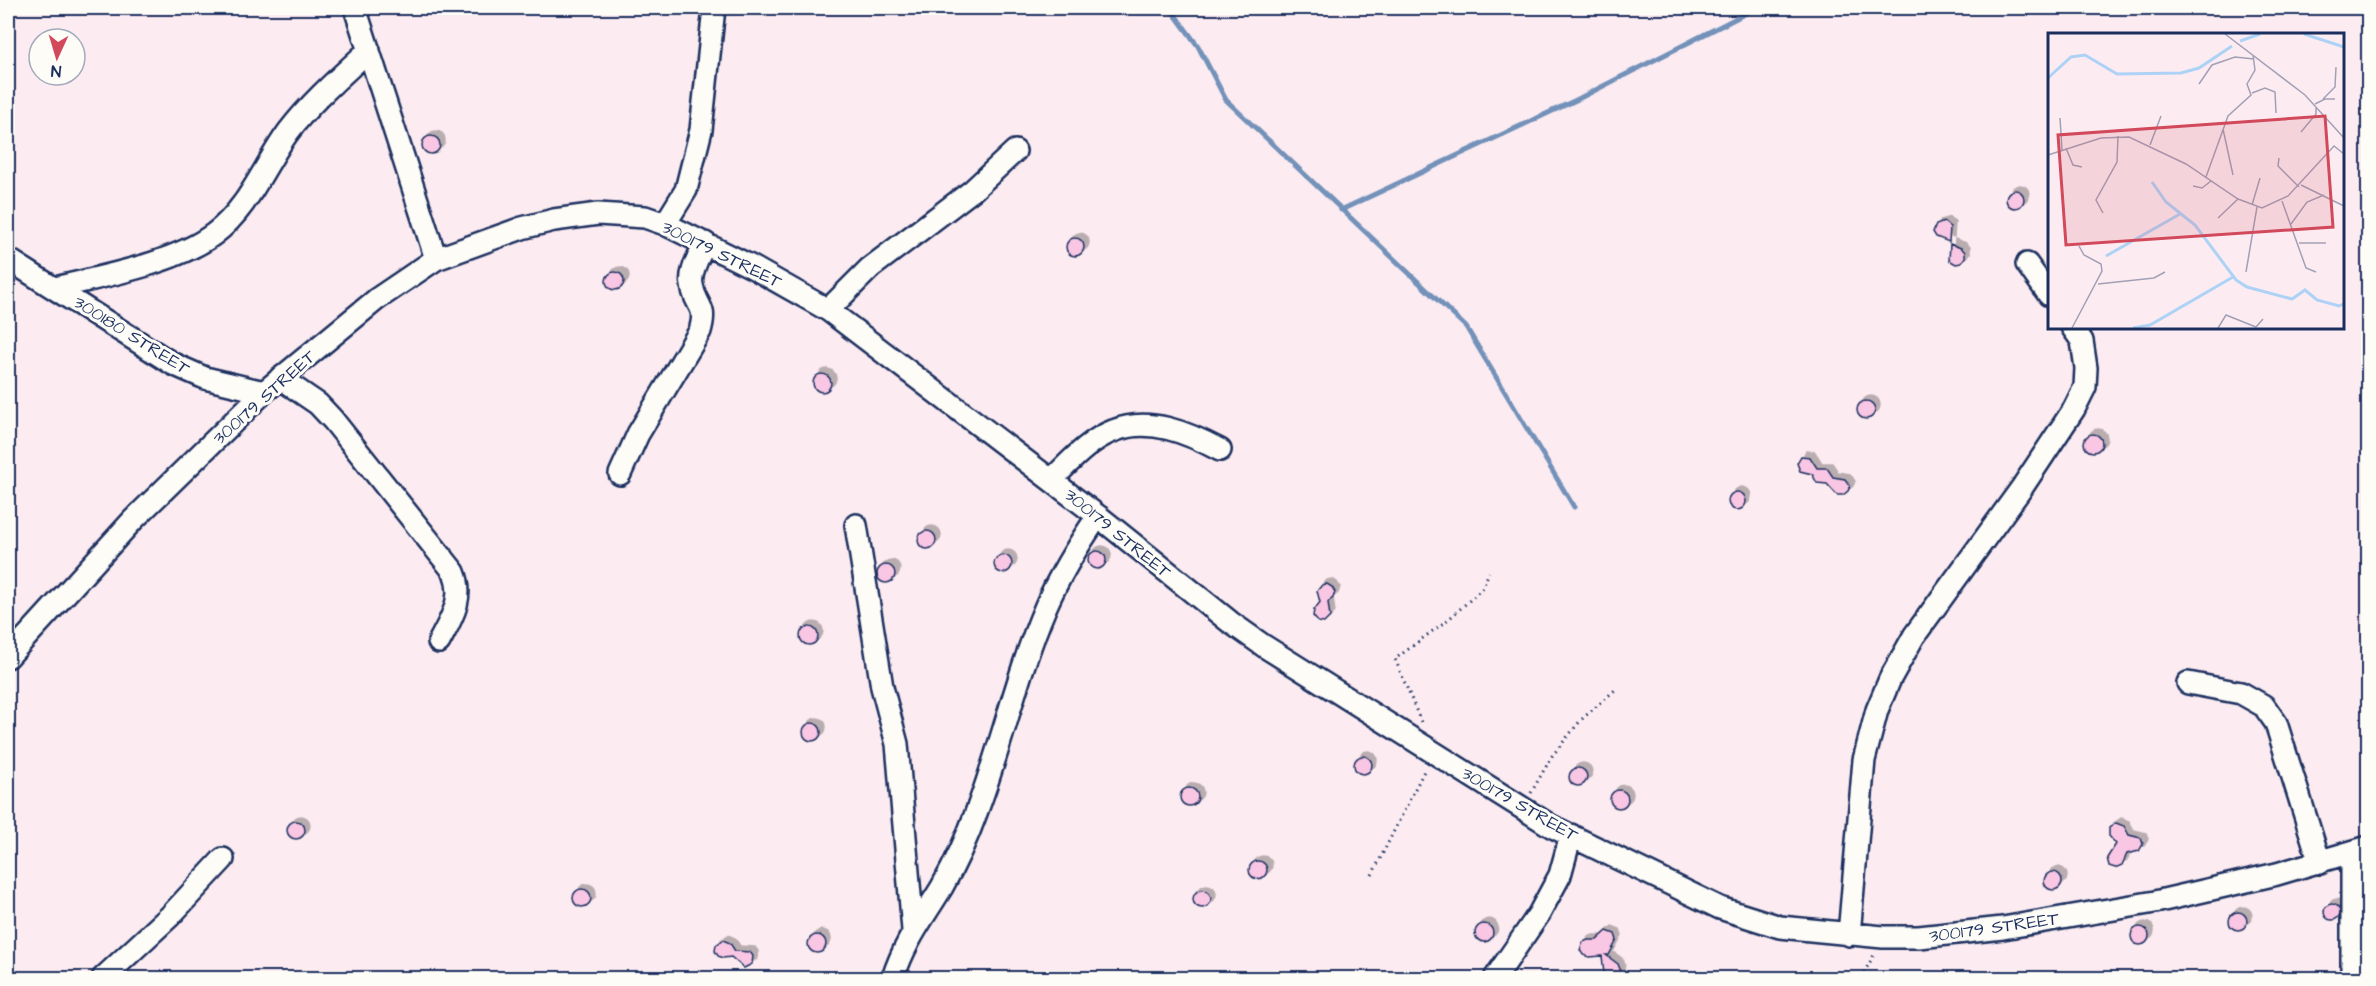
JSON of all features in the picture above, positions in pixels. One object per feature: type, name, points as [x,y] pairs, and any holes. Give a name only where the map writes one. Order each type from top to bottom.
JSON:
[{"type":"street","points":[[356,8],[436,259]]},
{"type":"street","points":[[665,224],[686,190],[701,130],[714,8]]},
{"type":"street","points":[[55,288],[125,270],[180,252],[216,233],[255,187],[288,133],[309,106],[369,50]]},
{"type":"street","points":[[828,310],[884,257],[973,190],[1015,152]]},
{"type":"street","name":"300179 STREET","points":[[8,657],[133,520],[272,385],[377,299],[436,259],[522,228],[554,220],[598,214],[621,214],[665,224],[705,243],[828,310],[1256,640],[1551,826],[1720,908],[1780,927],[1849,935],[1883,937],[1959,933],[2061,919],[2155,902],[2320,863],[2360,850]]},
{"type":"street","points":[[620,474],[638,434],[700,331],[703,310],[692,285],[695,266],[705,243]]},
{"type":"street","name":"300180 STREET","points":[[8,259],[173,364],[205,378],[272,385],[308,396],[326,412],[454,572],[459,583],[459,593],[455,611],[439,642]]},
{"type":"street","points":[[2027,264],[2048,294]]},
{"type":"street","points":[[1849,935],[1864,760],[1876,710],[1914,636],[2021,489],[2074,409],[2085,387],[2086,368],[2082,341],[2073,328]]},
{"type":"street","points":[[1051,480],[1096,441],[1113,430],[1155,426],[1192,435],[1220,450]]},
{"type":"street","points":[[893,978],[901,954],[913,930],[943,886],[976,813],[1046,606],[1075,549],[1098,516]]},
{"type":"street","points":[[856,525],[882,687],[897,744],[913,930]]},
{"type":"street","points":[[2188,683],[2241,693],[2264,706],[2276,723],[2320,863]]},
{"type":"street","points":[[1495,978],[1539,914],[1560,875],[1566,860],[1571,835]]},
{"type":"street","points":[[2352,978],[2360,850]]},
{"type":"street","points":[[103,978],[170,916],[223,859]]},
{"type":"path","points":[[1372,875],[1434,753],[1395,659],[1450,618],[1482,589],[1489,572]]},
{"type":"path","points":[[1522,808],[1559,747],[1581,720],[1616,689]]},
{"type":"path","points":[[1861,978],[1883,937]]},
{"type":"building","points":[[431,136],[437,139],[440,145],[437,151],[431,154],[425,151],[422,145],[425,139]]},
{"type":"building","points":[[2015,190],[2021,193],[2024,199],[2021,205],[2015,208],[2009,205],[2006,199],[2009,193]]},
{"type":"building","points":[[1944,222],[1950,227],[1949,242],[1936,237],[1933,232],[1936,225]]},
{"type":"building","points":[[1075,238],[1081,241],[1084,247],[1081,253],[1075,256],[1069,253],[1066,247],[1069,241]]},
{"type":"building","points":[[1950,244],[1965,252],[1965,258],[1961,263],[1956,264],[1949,260]]},
{"type":"building","points":[[615,272],[621,275],[624,281],[621,287],[615,290],[609,287],[606,281],[609,275]]},
{"type":"building","points":[[822,374],[828,377],[831,383],[828,389],[822,392],[816,389],[813,383],[816,377]]},
{"type":"building","points":[[1866,401],[1872,404],[1875,410],[1872,416],[1866,419],[1860,416],[1857,410],[1860,404]]},
{"type":"building","points":[[2093,434],[2099,437],[2102,443],[2099,449],[2093,452],[2087,449],[2084,443],[2087,437]]},
{"type":"building","points":[[1801,456],[1810,457],[1817,468],[1827,468],[1833,477],[1845,479],[1850,486],[1848,491],[1843,495],[1837,495],[1827,484],[1817,483],[1812,474],[1800,471],[1797,463]]},
{"type":"building","points":[[1737,492],[1743,495],[1746,501],[1743,507],[1737,510],[1731,507],[1728,501],[1731,495]]},
{"type":"building","points":[[927,531],[933,534],[936,540],[933,546],[927,549],[921,546],[918,540],[921,534]]},
{"type":"building","points":[[1097,551],[1103,554],[1106,560],[1103,566],[1097,569],[1091,566],[1088,560],[1091,554]]},
{"type":"building","points":[[1003,555],[1009,558],[1012,564],[1009,570],[1003,573],[997,570],[994,564],[997,558]]},
{"type":"building","points":[[886,565],[892,568],[895,574],[892,580],[886,583],[880,580],[877,574],[880,568]]},
{"type":"building","points":[[1327,584],[1335,592],[1333,598],[1328,602],[1330,617],[1324,623],[1318,622],[1313,616],[1320,602],[1317,591],[1322,585]]},
{"type":"building","points":[[809,627],[815,630],[818,636],[815,642],[809,645],[803,642],[800,636],[803,630]]},
{"type":"building","points":[[812,723],[818,726],[821,732],[818,738],[812,741],[806,738],[803,732],[806,726]]},
{"type":"building","points":[[1363,756],[1369,759],[1372,765],[1369,771],[1363,774],[1357,771],[1354,765],[1357,759]]},
{"type":"building","points":[[1578,768],[1584,771],[1587,777],[1584,783],[1578,786],[1572,783],[1569,777],[1572,771]]},
{"type":"building","points":[[1189,788],[1195,791],[1198,797],[1195,803],[1189,806],[1183,803],[1180,797],[1183,791]]},
{"type":"building","points":[[1619,790],[1625,793],[1628,799],[1625,805],[1619,808],[1613,805],[1610,799],[1613,793]]},
{"type":"building","points":[[296,821],[302,824],[305,830],[302,836],[296,839],[290,836],[287,830],[290,824]]},
{"type":"building","points":[[2116,823],[2124,826],[2129,835],[2141,838],[2143,844],[2139,851],[2127,854],[2122,865],[2115,868],[2109,866],[2107,858],[2116,844],[2109,836],[2109,828]]},
{"type":"building","points":[[1258,861],[1264,864],[1267,870],[1264,876],[1258,879],[1252,876],[1249,870],[1252,864]]},
{"type":"building","points":[[2053,872],[2059,875],[2062,881],[2059,887],[2053,890],[2047,887],[2044,881],[2047,875]]},
{"type":"building","points":[[582,889],[588,892],[591,898],[588,904],[582,907],[576,904],[573,898],[576,892]]},
{"type":"building","points":[[1202,890],[1208,893],[1211,899],[1208,905],[1202,908],[1196,905],[1193,899],[1196,893]]},
{"type":"building","points":[[2329,904],[2335,904],[2340,912],[2338,918],[2329,920],[2324,915],[2324,909]]},
{"type":"building","points":[[2238,912],[2244,915],[2247,921],[2244,927],[2238,930],[2232,927],[2229,921],[2232,915]]},
{"type":"building","points":[[1484,924],[1490,927],[1493,933],[1490,939],[1484,942],[1478,939],[1475,933],[1478,927]]},
{"type":"building","points":[[2140,927],[2146,930],[2149,936],[2146,942],[2140,945],[2134,942],[2131,936],[2134,930]]},
{"type":"building","points":[[1607,931],[1615,934],[1617,940],[1609,955],[1606,955],[1618,964],[1620,969],[1619,975],[1611,978],[1604,974],[1602,956],[1589,957],[1583,955],[1580,950],[1583,942],[1597,940]]},
{"type":"building","points":[[817,935],[823,938],[826,944],[823,950],[817,953],[811,950],[808,944],[811,938]]},
{"type":"building","points":[[723,940],[730,943],[735,951],[750,952],[753,956],[752,964],[744,968],[731,957],[718,956],[715,951],[716,945]]},
{"type":"waterway","points":[[1170,8],[1198,46],[1226,100],[1466,327],[1574,507]]},
{"type":"waterway","points":[[1341,210],[1576,100],[1756,8]]}]
